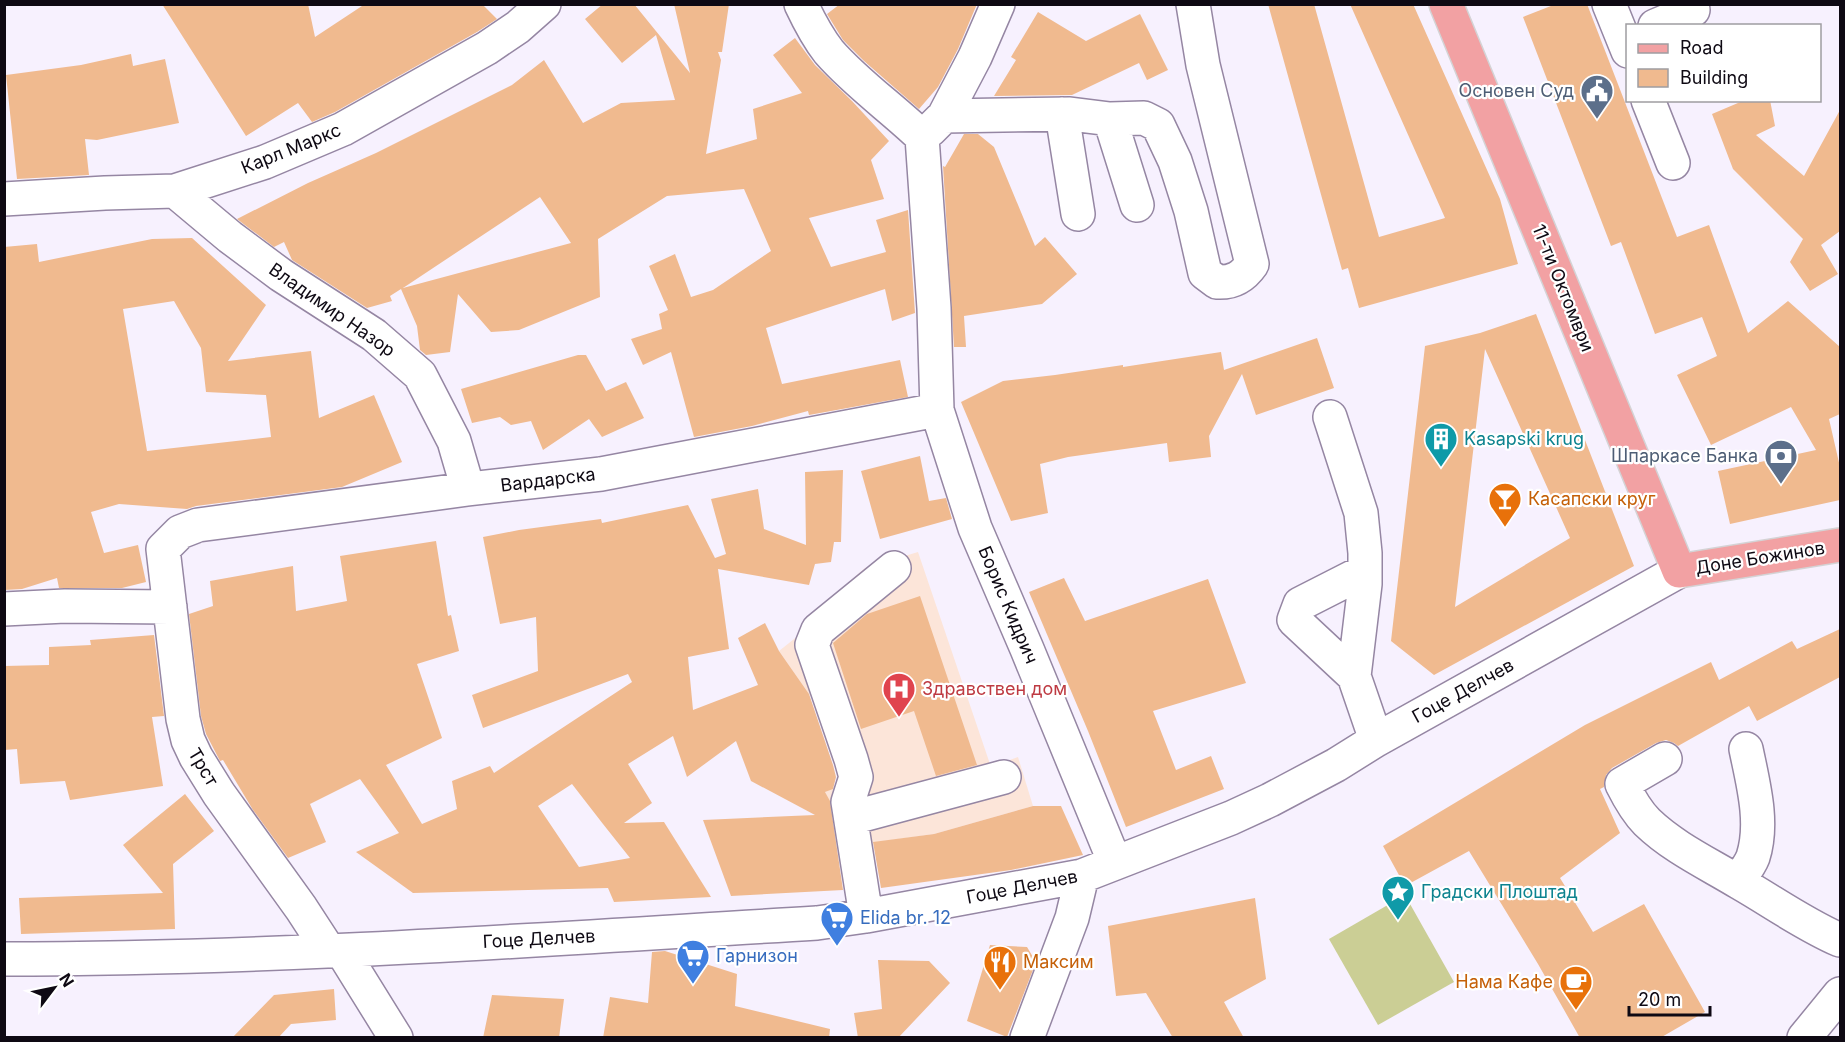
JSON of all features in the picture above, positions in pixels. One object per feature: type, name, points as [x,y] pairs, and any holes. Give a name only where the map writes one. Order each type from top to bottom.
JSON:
[{"type":"main road","name":"11-ти Октомври","points":[[1446,4],[1679,571]]},
{"type":"main road","name":"Доне Божинов","points":[[1679,571],[1840,545]]},
{"type":"street","name":"Карл Маркс","points":[[4,199],[175,191],[265,162],[343,129],[487,48],[518,27],[544,4]]},
{"type":"street","points":[[801,4],[829,52],[901,117],[933,127],[1062,114],[1110,119],[1144,118],[1158,125],[1174,161],[1191,211],[1205,273],[1217,282],[1225,283],[1234,281],[1245,274],[1252,264],[1203,65],[1193,4]]},
{"type":"street","points":[[933,127],[975,57],[998,4]]},
{"type":"street","points":[[1609,4],[1626,42]]},
{"type":"street","points":[[1660,24],[1693,10]]},
{"type":"street","points":[[1649,102],[1673,163]]},
{"type":"street","points":[[1062,114],[1078,214]]},
{"type":"street","points":[[1110,119],[1137,205]]},
{"type":"street","name":"Борис Кидрич","points":[[933,127],[937,410],[975,528],[1115,863]]},
{"type":"street","name":"Владимир Назор","points":[[175,191],[230,237],[281,275],[374,335],[420,375],[454,441],[468,489]]},
{"type":"street","name":"Вардарска","points":[[163,549],[180,532],[198,525],[468,489],[601,474],[937,410]]},
{"type":"street","points":[[1330,417],[1361,513],[1365,584],[1354,676],[1376,740]]},
{"type":"street","name":"Трст","points":[[163,549],[183,719],[188,740],[196,757],[219,794],[396,1038]]},
{"type":"street","points":[[866,916],[848,802],[855,777],[854,768],[812,645],[818,630],[894,568]]},
{"type":"street","name":"Гоце Делчев","points":[[4,959],[109,959],[335,951],[817,923],[1082,876],[1231,818],[1270,800],[1679,571]]},
{"type":"street","points":[[1354,676],[1294,620],[1300,603],[1353,578],[1365,584]]},
{"type":"street","points":[[4,609],[65,606],[170,607]]},
{"type":"street","points":[[1738,881],[1753,858],[1758,828],[1754,788],[1746,749]]},
{"type":"street","points":[[1665,759],[1622,784],[1631,803],[1647,822],[1703,862],[1805,923],[1840,940]]},
{"type":"street","points":[[851,818],[1004,777]]},
{"type":"street","points":[[1027,1038],[1072,918],[1082,876]]},
{"type":"street","points":[[1804,1038],[1840,994]]},
{"type":"shaded area","name":"Здравствен дом","points":[[918,552],[991,767],[1018,757],[1033,806],[934,834],[863,844],[837,817],[825,792],[848,780],[818,707],[779,651],[828,612],[824,604],[865,568]]},
{"type":"green space","points":[[1405,895],[1454,982],[1378,1025],[1329,939]]},
{"type":"building","points":[[162,4],[308,4],[315,37],[365,4],[482,4],[497,19],[335,112],[312,122],[298,103],[246,136]]},
{"type":"building","points":[[603,4],[634,4],[690,73],[674,4],[729,4],[722,52],[718,52],[721,60],[706,154],[757,139],[753,109],[802,93],[773,55],[795,38],[815,65],[889,141],[871,160],[884,199],[809,218],[831,267],[886,252],[876,220],[908,210],[915,313],[892,321],[885,289],[766,328],[782,384],[900,360],[908,397],[809,415],[808,411],[752,426],[694,437],[671,352],[643,365],[631,339],[662,329],[659,314],[668,310],[649,266],[675,254],[691,297],[713,290],[771,251],[744,189],[667,196],[598,239],[600,297],[519,330],[491,332],[458,294],[450,352],[426,355],[420,350],[417,326],[401,289],[390,296],[392,301],[367,308],[292,260],[284,242],[274,247],[237,219],[512,85],[544,60],[583,123],[621,103],[675,100],[656,35],[622,63],[585,19]],"holes":[[[540,197],[571,243],[403,288]]]},
{"type":"building","points":[[840,4],[977,4],[958,49],[938,87],[919,109],[843,40],[827,14]]},
{"type":"building","points":[[1268,4],[1314,4],[1379,237],[1445,218],[1350,4],[1413,4],[1500,199],[1518,264],[1359,308],[1348,268],[1342,270]]},
{"type":"building","points":[[1556,4],[1587,4],[1677,237],[1709,225],[1748,333],[1788,301],[1840,347],[1840,414],[1829,419],[1840,467],[1840,500],[1730,524],[1718,471],[1816,450],[1791,407],[1711,445],[1677,375],[1717,356],[1702,317],[1655,334],[1621,242],[1611,246],[1523,17]]},
{"type":"building","points":[[1038,12],[1086,41],[1140,14],[1168,70],[1147,80],[1139,63],[1072,95],[994,96],[1016,60],[1011,57]]},
{"type":"building","points":[[131,54],[133,66],[165,59],[179,123],[97,140],[85,139],[89,175],[17,179],[6,75],[81,65]]},
{"type":"building","points":[[1740,102],[1770,102],[1775,126],[1756,135],[1804,176],[1840,110],[1840,231],[1821,245],[1838,274],[1810,291],[1790,262],[1803,239],[1733,169],[1712,114]]},
{"type":"building","points":[[964,134],[978,134],[994,147],[1035,246],[1045,237],[1077,274],[1042,304],[964,316],[966,347],[954,347],[943,166],[945,167]]},
{"type":"building","points":[[192,238],[266,305],[228,361],[311,351],[319,418],[374,395],[402,462],[342,487],[187,509],[119,504],[91,512],[104,553],[138,545],[146,582],[122,588],[59,588],[57,578],[22,589],[4,590],[4,247],[37,244],[39,262],[152,239]],"holes":[[[174,301],[201,348],[206,392],[266,395],[271,437],[147,451],[123,309]]]},
{"type":"building","name":"Kasapski krug","points":[[1536,314],[1634,566],[1434,675],[1391,641],[1425,346],[1480,333]],"holes":[[[1485,349],[1570,538],[1455,607]]]},
{"type":"building","points":[[1317,338],[1334,388],[1256,415],[1242,374],[1209,436],[1211,457],[1169,462],[1167,443],[1068,457],[1040,464],[1048,513],[1011,521],[961,402],[1003,381],[1123,365],[1123,367],[1221,352],[1224,370]]},
{"type":"building","points":[[578,355],[586,355],[606,391],[626,382],[644,418],[602,437],[589,419],[543,450],[531,421],[511,425],[500,417],[472,423],[461,389]]},
{"type":"building","points":[[920,456],[929,501],[946,498],[952,519],[880,539],[861,471]]},
{"type":"building","points":[[843,470],[841,542],[834,542],[831,562],[815,564],[809,585],[718,569],[729,649],[688,657],[693,710],[758,685],[738,638],[765,623],[779,651],[809,694],[833,765],[836,777],[833,789],[825,792],[830,801],[843,890],[731,896],[703,820],[815,815],[751,781],[736,741],[687,777],[673,736],[628,764],[652,803],[624,823],[664,822],[711,897],[614,902],[608,888],[413,893],[356,852],[399,833],[360,779],[310,804],[326,842],[288,858],[253,810],[223,760],[220,761],[206,734],[201,716],[189,614],[213,606],[210,581],[293,566],[296,611],[347,601],[340,556],[436,541],[448,616],[451,615],[459,651],[417,664],[442,738],[386,765],[422,824],[457,809],[452,781],[490,766],[494,773],[632,682],[628,674],[483,728],[472,695],[538,671],[536,617],[500,624],[483,537],[601,519],[602,523],[688,505],[715,558],[726,554],[711,499],[758,489],[764,529],[806,545],[805,472]],"holes":[[[572,784],[630,858],[579,867],[538,806]]]},
{"type":"building","points":[[1064,578],[1085,621],[1208,579],[1246,683],[1153,711],[1176,770],[1211,756],[1224,789],[1126,827],[1029,592]]},
{"type":"building","points":[[920,596],[977,765],[936,776],[914,711],[861,729],[833,643],[867,614]]},
{"type":"building","points":[[1840,629],[1840,677],[1757,721],[1749,706],[1678,746],[1666,740],[1656,743],[1612,768],[1606,775],[1604,787],[1600,789],[1620,833],[1560,878],[1593,932],[1644,904],[1705,1012],[1660,1038],[1580,1038],[1469,851],[1405,886],[1383,846],[1585,725],[1711,662],[1719,680],[1792,641],[1797,649]]},
{"type":"building","points":[[154,635],[164,716],[152,717],[163,786],[70,800],[65,781],[20,784],[17,749],[4,750],[4,666],[49,665],[49,647],[91,645],[90,640]]},
{"type":"building","points":[[185,794],[214,831],[173,864],[175,929],[21,934],[19,898],[163,893],[123,845]]},
{"type":"building","points":[[1033,806],[1061,806],[1083,855],[1011,870],[881,888],[873,842],[934,834]]},
{"type":"building","points":[[1255,898],[1266,979],[1224,1002],[1244,1038],[1173,1038],[1146,993],[1116,996],[1108,926]]},
{"type":"building","name":"Максим","points":[[990,945],[1027,947],[1036,962],[1007,1037],[967,1021]]},
{"type":"building","name":"Гарнизон","points":[[665,951],[737,974],[735,1006],[830,1029],[829,1038],[603,1038],[610,997],[648,1003],[652,952]]},
{"type":"building","points":[[878,960],[929,961],[950,983],[898,1038],[858,1038],[854,1013],[882,1009]]},
{"type":"building","points":[[334,989],[336,1020],[291,1024],[278,1038],[232,1038],[274,995]]},
{"type":"building","points":[[492,995],[564,999],[559,1038],[483,1038]]},
{"type":"place","name":"Основен Суд","points":[[1597,120]]},
{"type":"place","name":"Kasapski krug","points":[[1441,468]]},
{"type":"place","name":"Шпаркасе Банка","points":[[1781,485]]},
{"type":"place","name":"Касапски круг","points":[[1505,528]]},
{"type":"place","name":"Здравствен дом","points":[[899,718]]},
{"type":"place","name":"Градски Плоштад","points":[[1398,921]]},
{"type":"place","name":"Elida br. 12","points":[[837,947]]},
{"type":"place","name":"Гарнизон","points":[[693,985]]},
{"type":"place","name":"Максим","points":[[1000,991]]},
{"type":"place","name":"Нама Кафе","points":[[1576,1011]]}]
